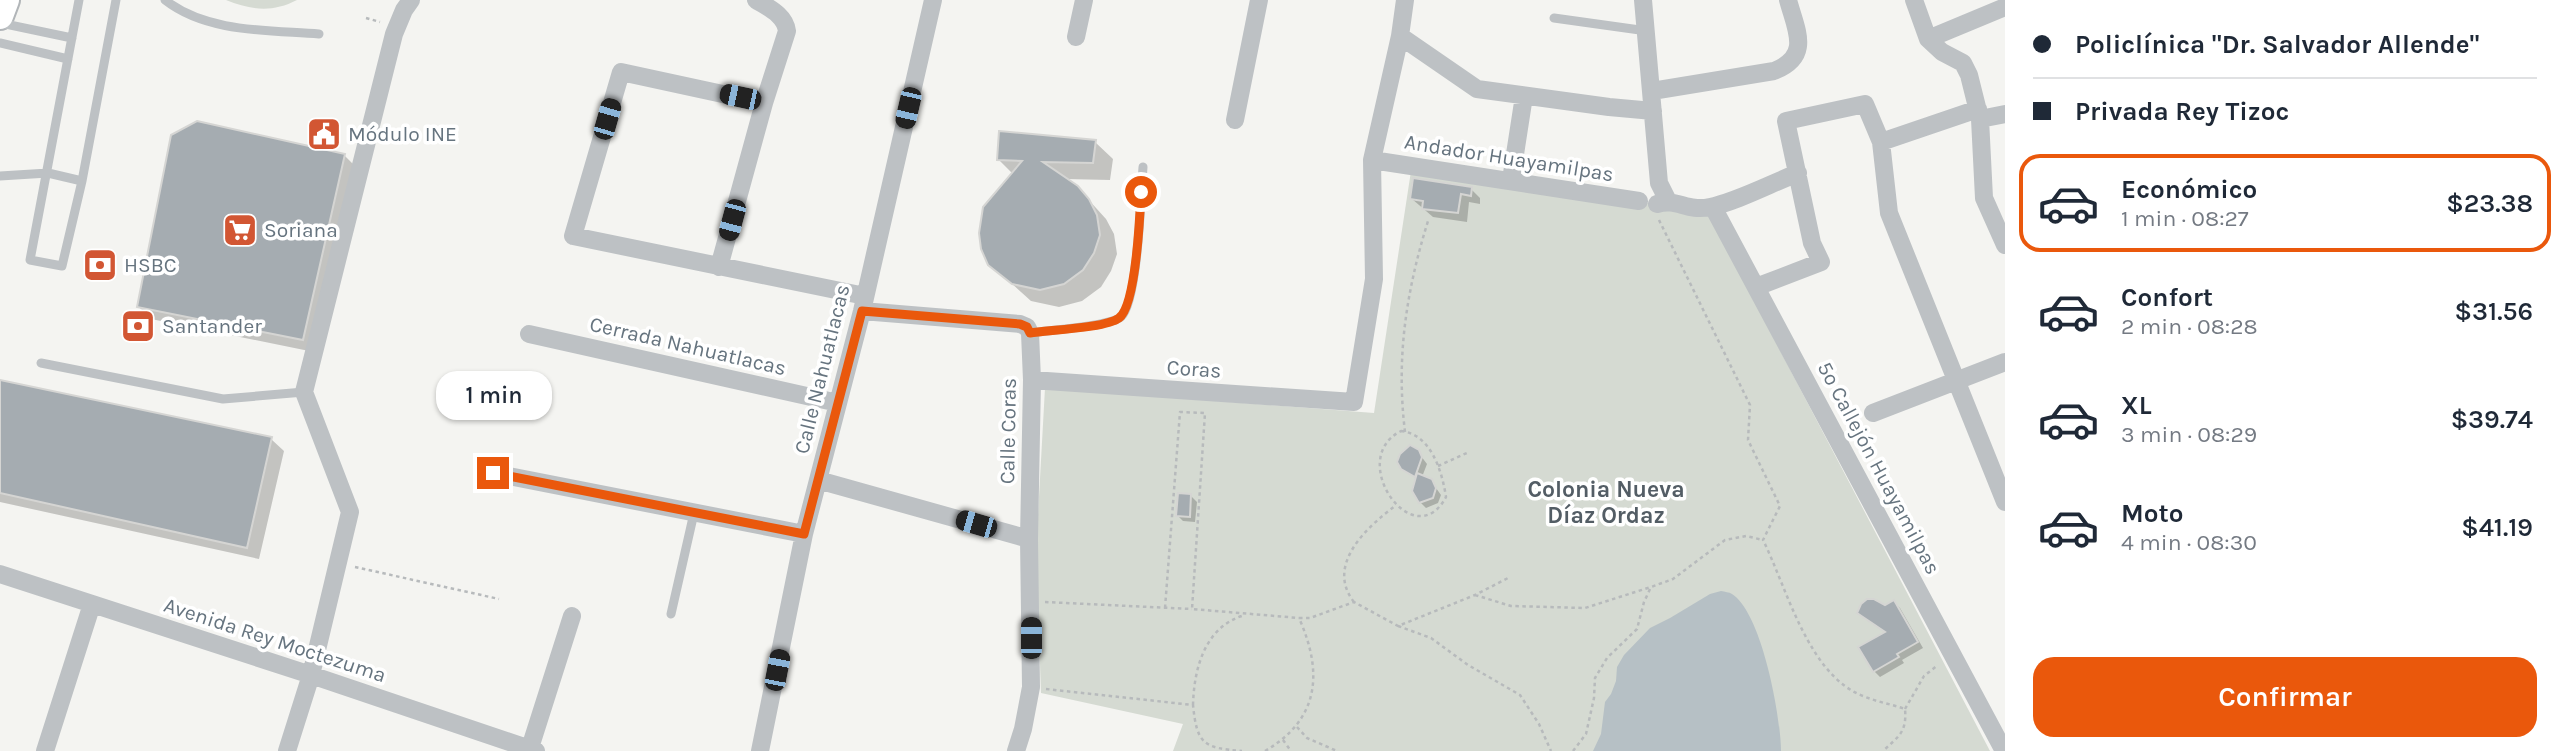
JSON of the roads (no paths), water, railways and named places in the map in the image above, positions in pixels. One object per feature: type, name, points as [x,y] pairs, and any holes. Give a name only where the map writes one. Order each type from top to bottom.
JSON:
[{"type":"main road","points":[[0,16],[6,0]]},
{"type":"street","points":[[287,751],[311,675],[350,512],[304,392],[394,34],[411,0]]},
{"type":"street","points":[[719,267],[764,103],[787,31],[786,22],[757,0]]},
{"type":"street","name":"Calle Nahuatlacas","points":[[761,751],[804,534],[863,303],[933,0]]},
{"type":"street","points":[[1076,37],[1084,0]]},
{"type":"street","points":[[1235,120],[1259,0]]},
{"type":"street","points":[[1372,160],[1400,36],[1405,0]]},
{"type":"street","points":[[1643,0],[1663,203],[1694,210],[1713,207],[1798,173]]},
{"type":"street","points":[[1652,91],[1774,71],[1786,66],[1795,58],[1800,46],[1788,0]]},
{"type":"street","points":[[1914,0],[1928,39],[1942,52],[1963,63],[1969,75],[1979,114],[1984,198],[2005,245]]},
{"type":"street","points":[[1928,39],[2005,7]]},
{"type":"street","points":[[1400,36],[1477,89],[1653,111]]},
{"type":"street","points":[[764,103],[621,72],[573,236],[719,267],[863,303],[1025,328]]},
{"type":"street","points":[[1511,180],[1524,96]]},
{"type":"street","points":[[1756,287],[1821,262],[1812,243],[1786,121],[1865,104],[1881,142],[1889,213],[2005,502]]},
{"type":"street","points":[[1881,142],[1979,114],[2005,114]]},
{"type":"street","name":"Andador Huayamilpas","points":[[1372,160],[1639,201]]},
{"type":"street","name":"Coras","points":[[1032,380],[1354,402],[1374,279],[1372,160]]},
{"type":"street","name":"5º Callejón Huayamilpas","points":[[1713,207],[2004,751]]},
{"type":"street","name":"Calle Coras","points":[[1016,751],[1031,687],[1029,539],[1032,380],[1025,328]]},
{"type":"street","name":"Cerrada Nahuatlacas","points":[[528,334],[838,403]]},
{"type":"street","points":[[1873,412],[2005,362]]},
{"type":"street","points":[[493,473],[804,534]]},
{"type":"street","points":[[818,480],[1029,539]]},
{"type":"street","name":"Avenida Rey Moctezuma","points":[[0,574],[532,750]]},
{"type":"street","points":[[45,751],[92,604]]},
{"type":"street","points":[[532,750],[572,616]]},
{"type":"lane","points":[[79,0],[30,260],[62,266],[82,181],[116,0]]},
{"type":"lane","points":[[164,0],[207,20],[239,27],[320,34]]},
{"type":"lane","points":[[1553,18],[1647,31]]},
{"type":"lane","points":[[0,23],[72,38]]},
{"type":"lane","points":[[0,43],[68,59]]},
{"type":"lane","points":[[1025,328],[1108,323],[1120,317],[1127,307],[1138,243],[1143,167]]},
{"type":"lane","points":[[0,176],[48,173],[82,181]]},
{"type":"lane","points":[[41,363],[223,399],[304,392]]},
{"type":"lane","points":[[671,614],[694,513]]},
{"type":"place","name":"Módulo INE","points":[[324,134]]},
{"type":"place","name":"Soriana","points":[[240,230]]},
{"type":"place","name":"HSBC","points":[[100,265]]},
{"type":"place","name":"Santander","points":[[138,326]]},
{"type":"district","name":"Colonia Nueva Díaz Ordaz","points":[[1606,502]]}]
